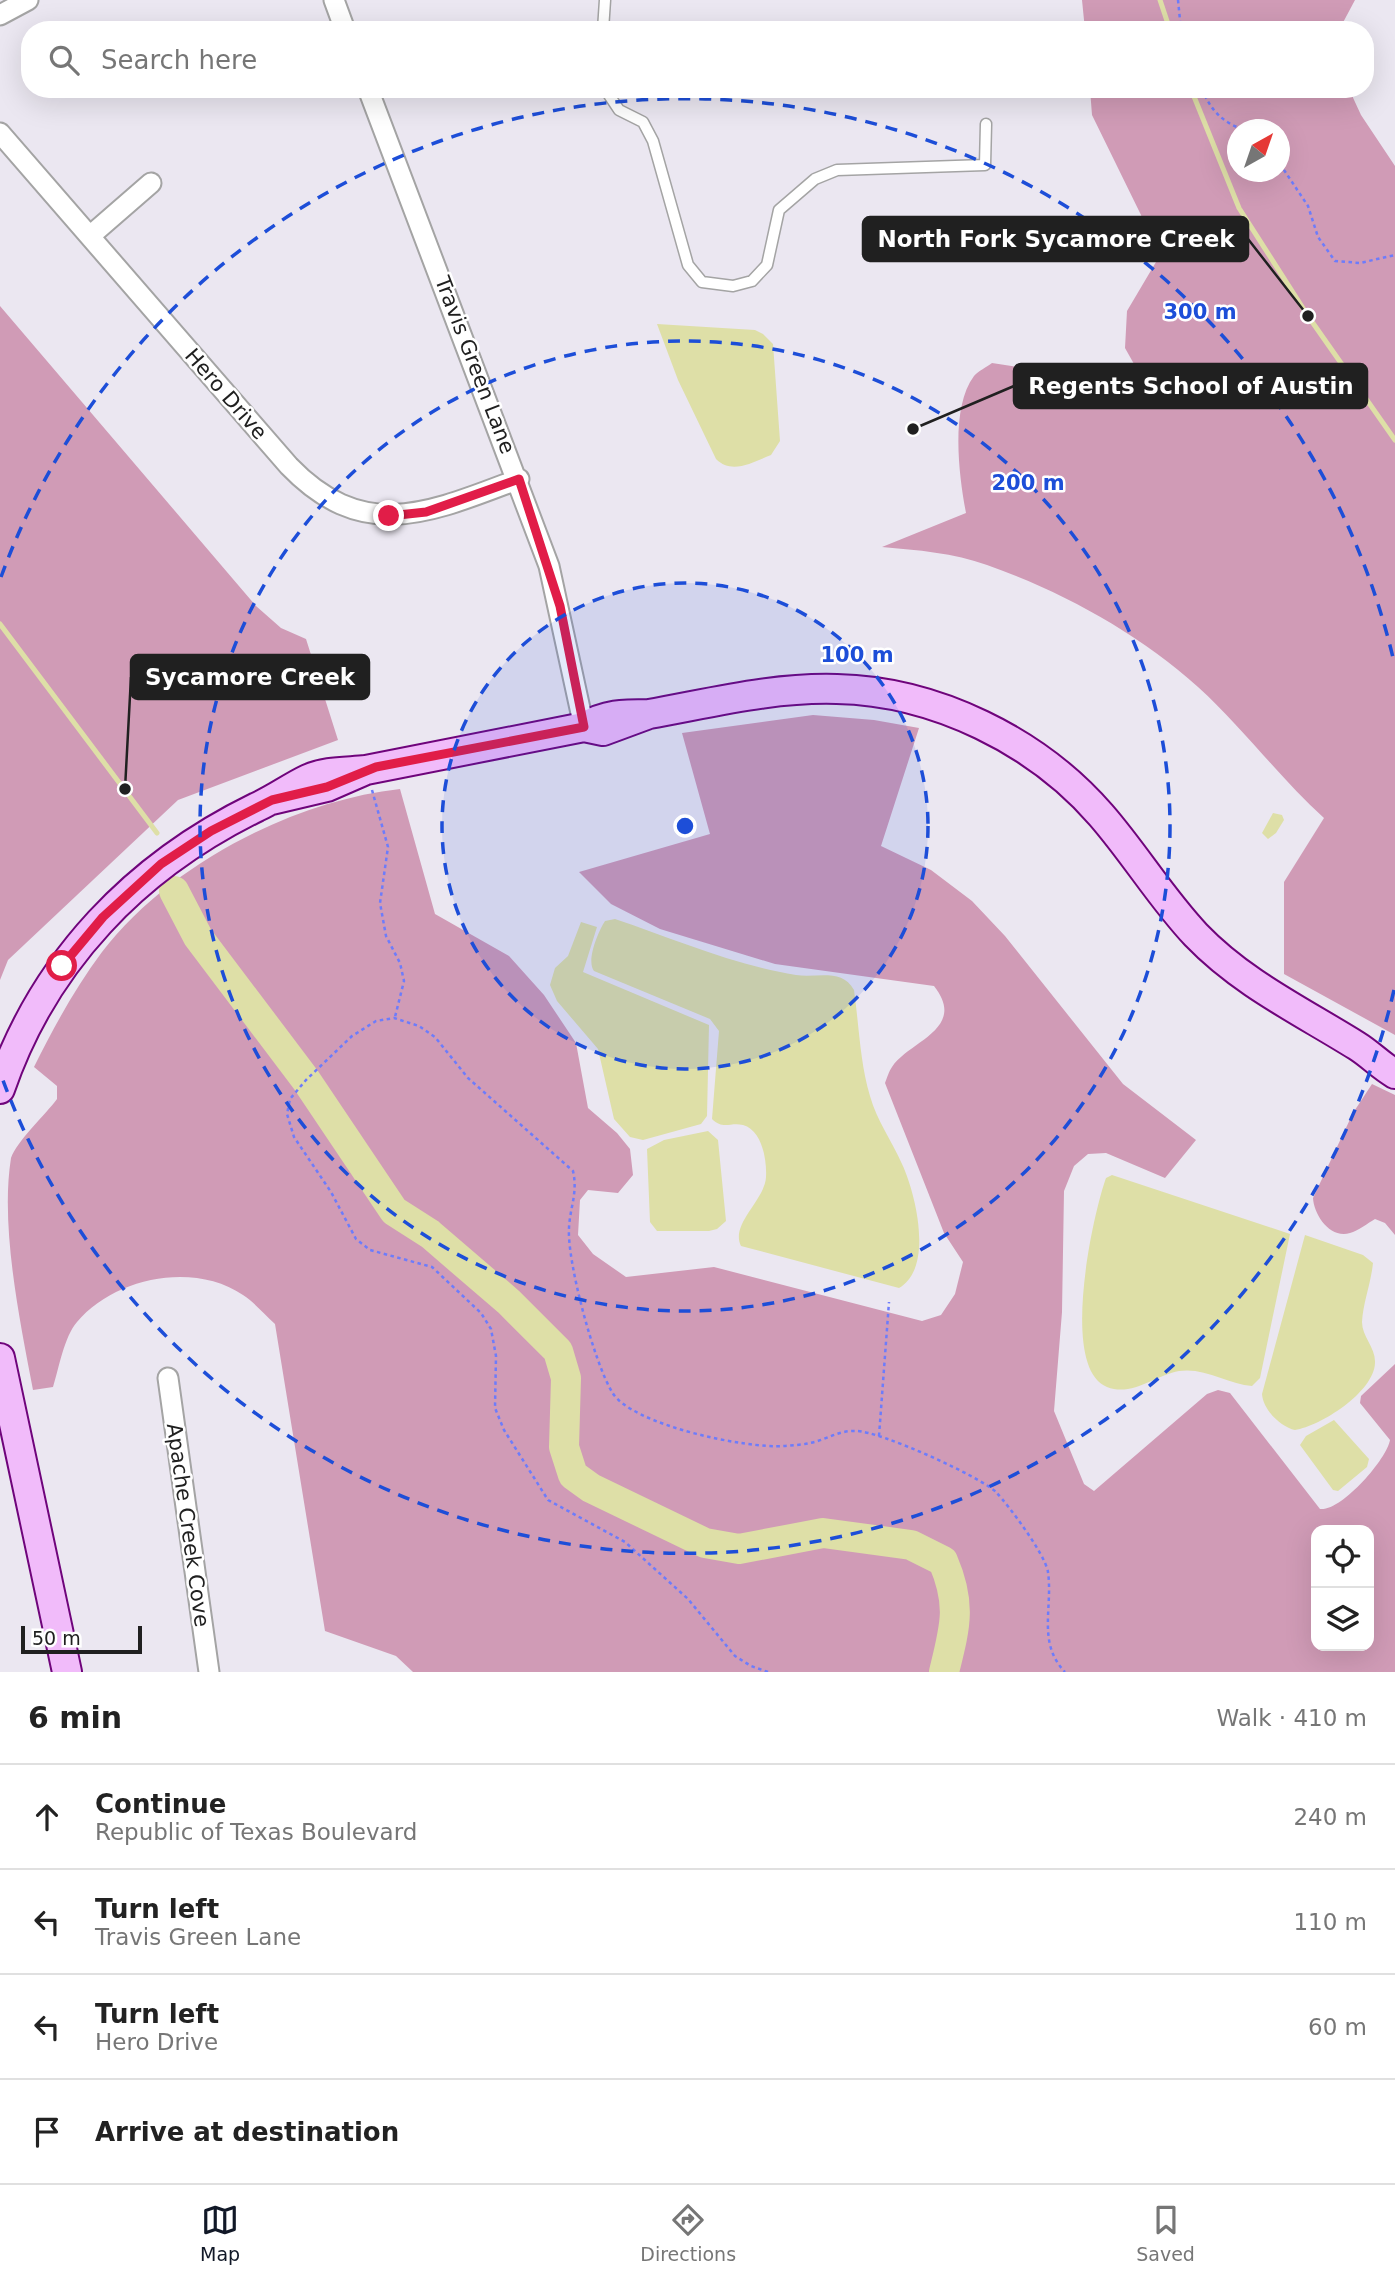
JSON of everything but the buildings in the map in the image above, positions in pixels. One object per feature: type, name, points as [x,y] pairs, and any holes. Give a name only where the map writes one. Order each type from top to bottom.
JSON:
[{"type":"street","points":[[0,15],[28,0]]},
{"type":"street","points":[[334,0],[342,21]]},
{"type":"street","name":"Travis Green Lane","points":[[371,98],[519,479],[560,606],[584,727]]},
{"type":"street","name":"Hero Drive","points":[[0,133],[289,466],[327,499],[371,514],[409,515],[446,506],[519,479]]},
{"type":"street","points":[[90,236],[152,183]]},
{"type":"street","points":[[0,1089],[17,1043],[35,1007],[74,950],[103,917],[141,880],[184,848],[272,800],[584,727],[603,731],[649,714],[756,694],[838,688],[914,700],[970,720],[1041,760],[1083,795],[1178,915],[1216,955],[1262,990],[1359,1047],[1395,1074]]},
{"type":"street","points":[[1359,1047],[1395,1058]]},
{"type":"street","points":[[0,1358],[67,1672]]},
{"type":"street","name":"Apache Creek Cove","points":[[168,1378],[209,1672]]},
{"type":"lane","points":[[604,21],[605,0]]},
{"type":"lane","points":[[611,98],[619,110],[643,122],[653,141],[688,265],[702,282],[733,286],[752,281],[767,265],[779,210],[815,179],[837,170],[985,164],[986,124]]},
{"type":"path","points":[[1178,0],[1180,21]]},
{"type":"path","points":[[1207,98],[1217,116],[1227,124]]},
{"type":"path","points":[[1290,180],[1308,206],[1318,237],[1335,261],[1360,263],[1395,255]]},
{"type":"path","points":[[368,779],[388,847],[380,903],[386,936],[400,963],[404,981],[394,1018]]},
{"type":"path","points":[[768,1672],[735,1656],[688,1599],[625,1542],[548,1500],[504,1430],[495,1408],[496,1356],[491,1329],[481,1313],[432,1267],[370,1250],[356,1239],[331,1192],[294,1138],[287,1114],[290,1099],[352,1036],[376,1021],[394,1018],[419,1026],[435,1037],[468,1078],[573,1171],[577,1189],[569,1230],[583,1313],[612,1394],[625,1407],[649,1419],[706,1437],[779,1447],[812,1443],[838,1433],[856,1430],[878,1436],[970,1475],[995,1492],[1039,1551],[1048,1570],[1047,1644],[1054,1661],[1065,1672]]},
{"type":"path","points":[[878,1436],[889,1302]]},
{"type":"shaded area","points":[[1082,0],[1355,0],[1344,21],[1084,21]]},
{"type":"shaded area","points":[[1091,98],[1353,98],[1361,115],[1395,166],[1395,1035],[1284,974],[1284,882],[1324,818],[1198,687],[1175,667],[1125,632],[1044,588],[962,558],[882,547],[966,513],[958,443],[962,406],[966,390],[974,376],[992,363],[1018,367],[1102,402],[1118,398],[1132,379],[1134,364],[1125,348],[1127,311],[1156,262],[1141,215],[1092,115]]},
{"type":"shaded area","points":[[0,306],[256,606],[281,628],[306,639],[338,740],[178,800],[8,960],[0,980]]},
{"type":"shaded area","points":[[657,324],[755,330],[773,344],[780,441],[771,455],[736,467],[722,464],[716,459],[678,380]]},
{"type":"shaded area","points":[[813,715],[874,720],[919,728],[881,846],[931,870],[972,901],[1005,936],[1123,1084],[1196,1140],[1165,1178],[1106,1153],[1088,1154],[1074,1166],[1064,1191],[1062,1312],[1054,1411],[1084,1484],[1094,1491],[1207,1394],[1218,1390],[1230,1393],[1320,1509],[1329,1508],[1362,1483],[1387,1449],[1390,1440],[1360,1403],[1361,1396],[1395,1364],[1395,1672],[413,1672],[396,1656],[325,1631],[275,1324],[247,1298],[223,1285],[178,1277],[155,1279],[112,1294],[93,1307],[72,1328],[53,1387],[33,1390],[13,1274],[8,1185],[14,1151],[57,1099],[57,1086],[34,1067],[74,994],[102,952],[130,921],[197,865],[236,842],[317,807],[400,789],[435,914],[509,956],[544,995],[576,1043],[588,1108],[617,1133],[630,1149],[633,1175],[618,1193],[588,1190],[580,1200],[578,1235],[593,1254],[626,1277],[714,1267],[922,1321],[941,1315],[955,1294],[963,1262],[944,1233],[885,1083],[900,1058],[940,1024],[944,1013],[943,1001],[934,986],[775,964],[660,929],[611,904],[579,872],[710,834],[682,733]]},
{"type":"shaded area","points":[[1273,813],[1282,815],[1284,820],[1276,833],[1268,839],[1262,833]]},
{"type":"shaded area","points":[[615,919],[750,965],[796,975],[836,976],[849,983],[854,990],[870,1096],[907,1177],[916,1211],[919,1248],[916,1264],[910,1278],[899,1288],[741,1246],[740,1229],[764,1186],[766,1162],[759,1139],[749,1128],[738,1124],[720,1124],[712,1119],[719,1031],[710,1019],[594,971],[591,961],[596,939],[605,921]]},
{"type":"shaded area","points":[[581,922],[597,927],[583,972],[709,1025],[707,1116],[701,1124],[643,1140],[630,1137],[614,1119],[598,1049],[557,1001],[550,985],[555,968],[568,956]]},
{"type":"shaded area","points":[[1372,1084],[1395,1095],[1395,1235],[1385,1223],[1375,1219],[1353,1232],[1343,1234],[1324,1224],[1316,1211],[1313,1198],[1353,1113]]},
{"type":"shaded area","points":[[708,1131],[718,1140],[726,1221],[717,1229],[709,1231],[657,1231],[650,1222],[647,1149],[664,1140]]},
{"type":"shaded area","points":[[1112,1175],[1290,1234],[1260,1378],[1252,1386],[1188,1370],[1170,1373],[1135,1387],[1116,1389],[1107,1387],[1093,1374],[1085,1351],[1082,1322],[1084,1289],[1100,1197],[1106,1178]]},
{"type":"shaded area","points":[[1305,1235],[1363,1255],[1373,1263],[1362,1322],[1375,1363],[1366,1385],[1356,1396],[1331,1415],[1295,1430],[1274,1417],[1262,1394]]},
{"type":"shaded area","points":[[1334,1420],[1369,1459],[1367,1467],[1338,1491],[1333,1490],[1300,1445],[1306,1436]]},
{"type":"waterway","points":[[1160,0],[1167,21]]},
{"type":"waterway","points":[[1195,98],[1239,208],[1308,316],[1395,440]]},
{"type":"waterway","points":[[0,624],[157,833]]},
{"type":"waterway","points":[[174,891],[198,937],[306,1080],[394,1211],[430,1234],[509,1302],[558,1351],[566,1378],[564,1447],[573,1475],[591,1488],[705,1543],[739,1549],[823,1533],[911,1545],[943,1561],[955,1604],[954,1629],[944,1672]]},
{"type":"place","name":"North Fork Sycamore Creek","points":[[1308,316]]},
{"type":"place","name":"Regents School of Austin","points":[[913,429]]},
{"type":"place","name":"Sycamore Creek","points":[[125,789]]},
{"type":"route","points":[[62,966],[121,898],[161,864],[211,831],[272,800],[312,792],[376,767],[584,727],[572,658],[550,566],[519,479],[426,512],[389,516]]}]
